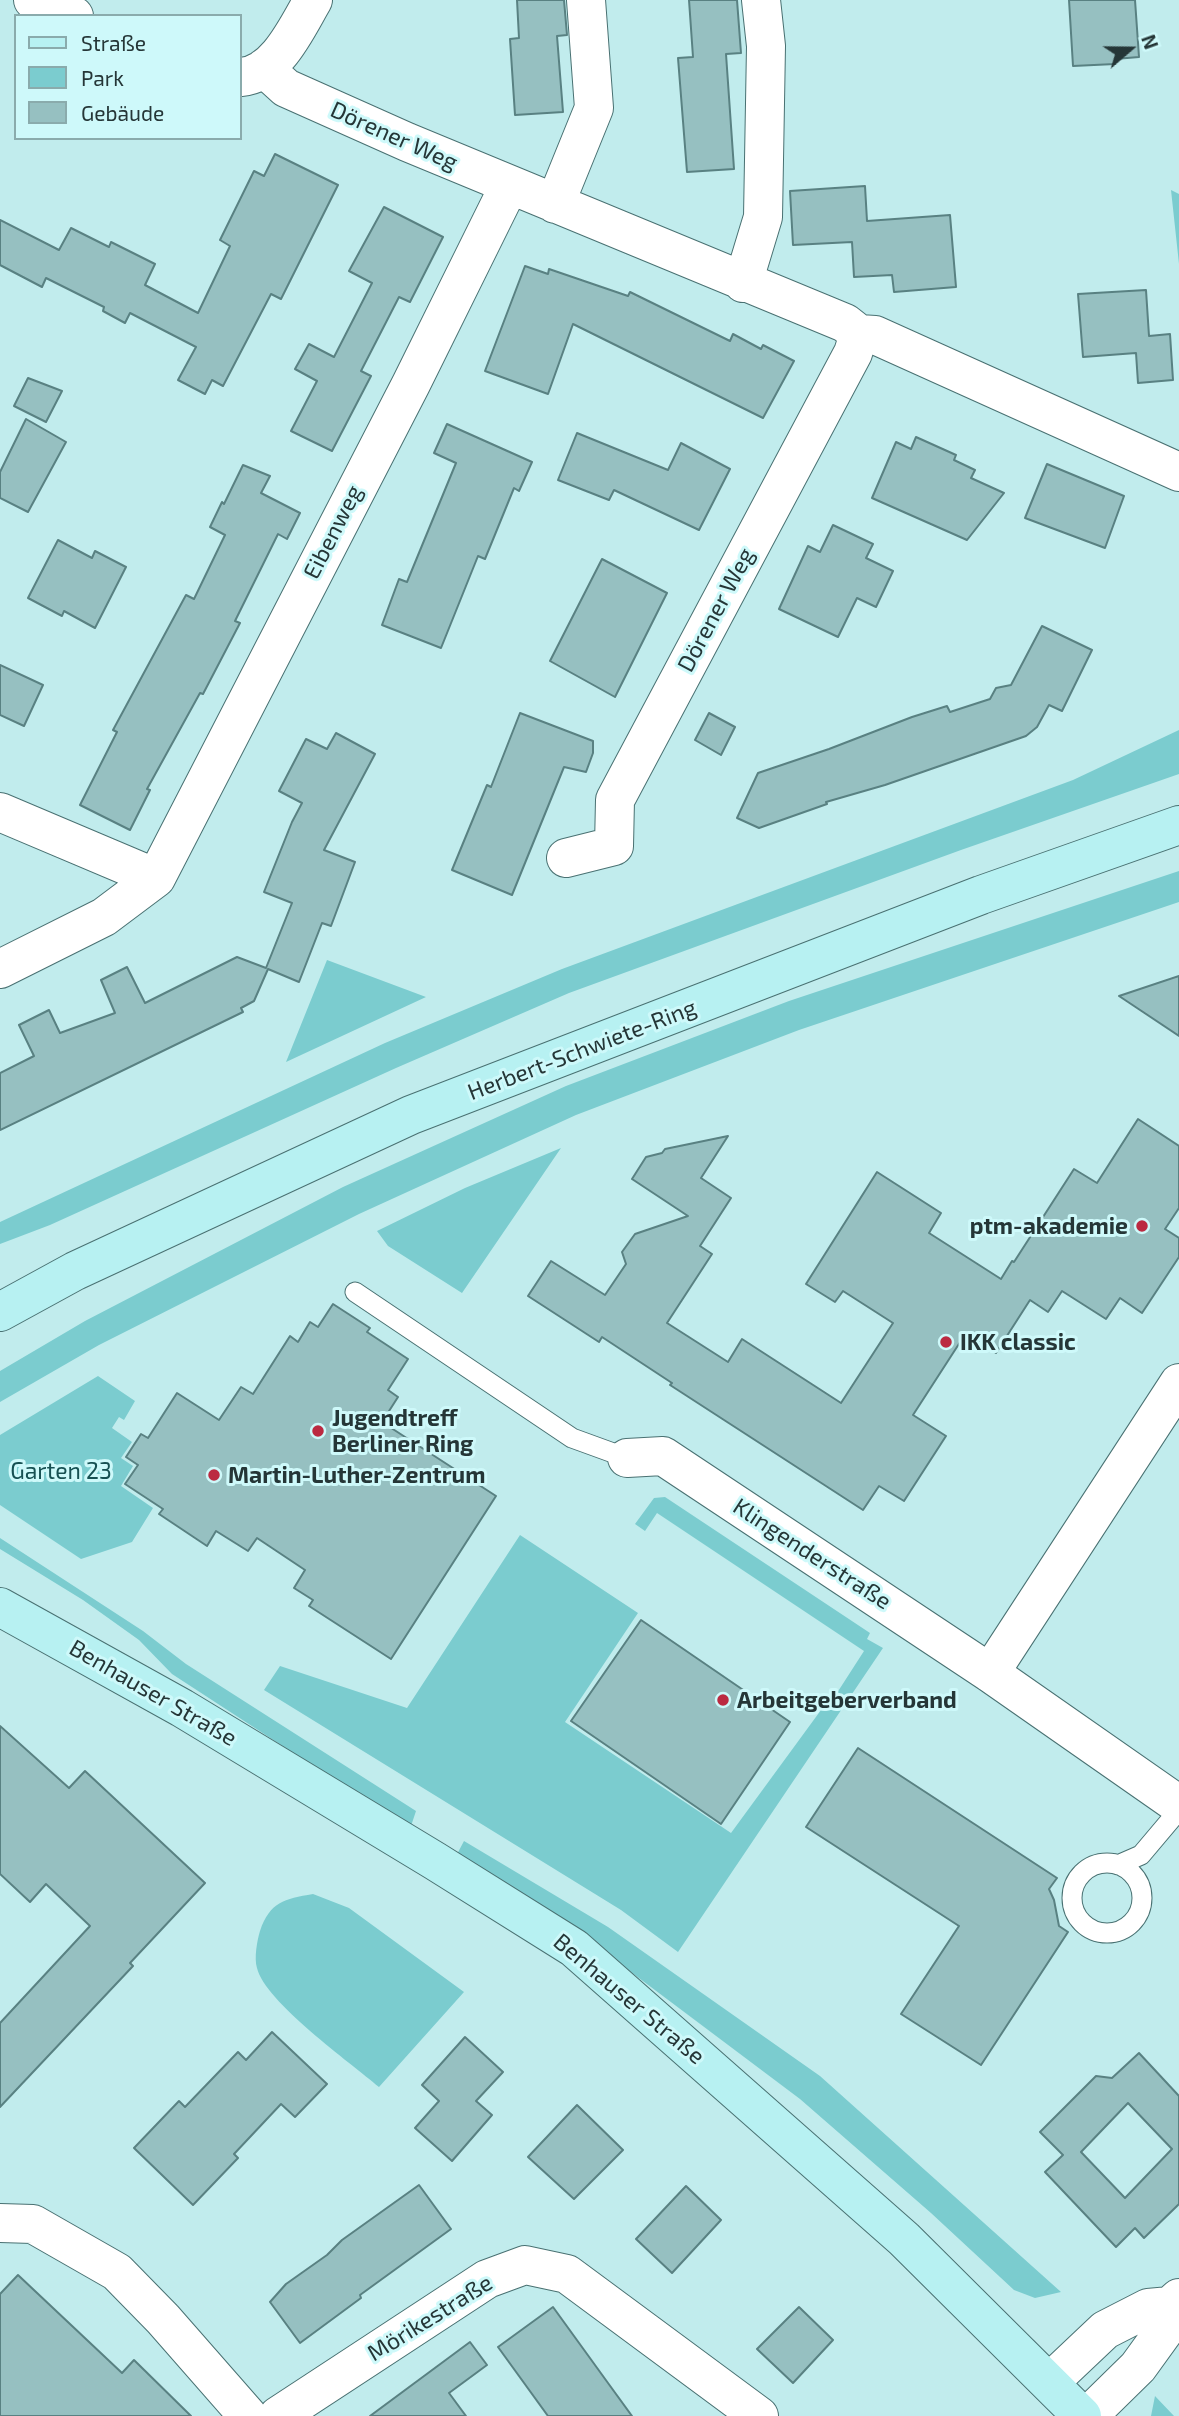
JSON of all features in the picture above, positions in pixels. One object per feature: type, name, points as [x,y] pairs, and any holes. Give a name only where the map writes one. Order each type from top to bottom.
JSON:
[{"type":"main road","name":"Herbert-Schwiete-Ring","points":[[0,1312],[75,1271],[411,1115],[981,895],[1179,825]]},
{"type":"main road","name":"Benhauser Straße","points":[[0,1607],[182,1708],[574,1948],[904,2239],[1082,2416]]},
{"type":"street","points":[[33,0],[69,14]]},
{"type":"street","points":[[252,72],[287,44],[313,0]]},
{"type":"street","points":[[555,204],[594,108],[586,0]]},
{"type":"street","points":[[743,283],[763,217],[766,46],[761,0]]},
{"type":"street","name":"Dörener Weg","points":[[252,72],[509,186],[845,323],[859,334],[874,335],[1179,472]]},
{"type":"street","name":"Eibenweg","points":[[0,969],[104,917],[156,878],[411,384],[509,186]]},
{"type":"street","name":"Dörener Weg","points":[[566,858],[614,846],[615,800],[847,365],[859,334]]},
{"type":"street","points":[[0,812],[156,878]]},
{"type":"street","points":[[990,1672],[1179,1383]]},
{"type":"street","name":"Klingenderstraße","points":[[627,1458],[663,1456],[990,1672],[1179,1805]]},
{"type":"street","points":[[0,2223],[33,2224],[117,2272],[163,2319],[248,2416]]},
{"type":"street","name":"Mörikestraße","points":[[278,2416],[487,2279],[525,2264],[568,2274],[759,2416]]},
{"type":"street","points":[[1050,2382],[1105,2330],[1148,2308],[1174,2302],[1167,2327],[1138,2367],[1088,2416]]},
{"type":"lane","points":[[355,1292],[572,1438],[627,1458]]},
{"type":"lane","points":[[1118,1865],[1141,1855],[1179,1810]]},
{"type":"green space","points":[[1171,190],[1179,194],[1179,264]]},
{"type":"green space","points":[[1179,730],[1179,774],[961,850],[569,993],[396,1068],[50,1225],[0,1244],[0,1222],[385,1043],[562,969],[1073,780]]},
{"type":"green space","points":[[1179,871],[1179,902],[799,1030],[576,1115],[359,1214],[99,1345],[0,1402],[0,1371],[85,1321],[343,1187],[566,1086],[789,1001]]},
{"type":"green space","points":[[327,960],[426,997],[286,1062]]},
{"type":"green space","points":[[561,1148],[462,1293],[388,1246],[377,1231],[465,1188]]},
{"type":"green space","name":"Garten 23","points":[[98,1376],[135,1401],[124,1420],[119,1417],[112,1428],[132,1442],[121,1458],[133,1466],[121,1486],[153,1508],[132,1542],[81,1559],[0,1505],[0,1435]]},
{"type":"green space","points":[[665,1497],[870,1633],[867,1639],[883,1648],[678,1952],[621,1910],[264,1690],[280,1666],[407,1708],[520,1535],[638,1613],[565,1722],[731,1833],[832,1695],[835,1696],[864,1651],[657,1513],[645,1531],[635,1524],[654,1498]]},
{"type":"green space","points":[[0,1538],[143,1631],[186,1664],[416,1811],[410,1829],[172,1674],[139,1640],[83,1600],[0,1549]]},
{"type":"green space","points":[[464,1841],[608,1927],[820,2076],[1061,2292],[1035,2298],[1014,2290],[931,2213],[800,2099],[591,1942],[455,1858]]},
{"type":"green space","points":[[313,1894],[349,1908],[464,1992],[379,2087],[292,2014],[263,1982],[257,1968],[258,1940],[268,1914],[286,1900]]},
{"type":"green space","points":[[1155,2396],[1174,2416],[1151,2416]]},
{"type":"building","points":[[517,0],[564,0],[567,35],[557,36],[563,112],[515,115],[510,39],[519,38]]},
{"type":"building","points":[[689,0],[737,0],[741,53],[726,54],[734,169],[687,172],[678,58],[693,57]]},
{"type":"building","points":[[1069,0],[1135,0],[1139,57],[1115,59],[1115,64],[1073,66]]},
{"type":"building","points":[[275,154],[338,185],[281,299],[271,294],[223,386],[212,380],[205,394],[178,380],[196,347],[130,313],[125,323],[103,311],[104,307],[46,278],[42,287],[0,265],[0,220],[59,250],[71,228],[109,247],[111,242],[155,264],[145,285],[198,313],[230,246],[220,240],[254,171],[264,176]]},
{"type":"building","points":[[865,186],[867,221],[950,215],[956,287],[894,292],[892,275],[854,277],[852,242],[793,245],[790,191]]},
{"type":"building","points":[[384,207],[443,237],[410,302],[399,297],[361,371],[371,376],[332,451],[291,431],[317,381],[295,369],[309,344],[334,357],[372,283],[349,271]]},
{"type":"building","points":[[525,266],[548,274],[549,269],[628,296],[630,292],[730,341],[733,334],[761,349],[763,345],[794,361],[763,418],[573,324],[548,394],[485,371]]},
{"type":"building","points":[[1146,290],[1149,336],[1170,334],[1173,380],[1138,383],[1136,353],[1083,357],[1078,294]]},
{"type":"building","points":[[28,378],[62,391],[46,422],[14,406]]},
{"type":"building","points":[[26,419],[66,442],[28,512],[0,498],[0,472]]},
{"type":"building","points":[[447,424],[532,462],[519,491],[514,488],[485,559],[478,556],[441,648],[382,625],[399,579],[407,582],[456,463],[434,453]]},
{"type":"building","points":[[577,433],[668,470],[681,443],[730,469],[699,530],[614,490],[609,500],[558,480]]},
{"type":"building","points":[[916,437],[956,455],[954,460],[975,470],[971,478],[1004,493],[967,540],[872,498],[896,442],[911,449]]},
{"type":"building","points":[[1047,464],[1124,496],[1105,548],[1025,518]]},
{"type":"building","points":[[243,465],[270,476],[261,493],[300,513],[287,539],[278,534],[235,621],[240,623],[203,694],[200,693],[147,789],[150,790],[130,830],[80,805],[117,732],[113,730],[186,595],[194,599],[225,535],[210,527]]},
{"type":"building","points":[[833,525],[873,544],[866,558],[893,571],[876,607],[857,598],[838,637],[779,609],[808,546],[820,552]]},
{"type":"building","points":[[58,540],[92,558],[95,551],[126,567],[95,628],[64,611],[62,616],[28,598]]},
{"type":"building","points":[[602,559],[667,593],[615,697],[550,661]]},
{"type":"building","points":[[1042,626],[1092,650],[1062,711],[1049,705],[1037,727],[1026,736],[885,785],[826,802],[827,804],[759,828],[737,818],[758,773],[912,717],[947,706],[950,712],[990,699],[996,688],[1011,685]]},
{"type":"building","points":[[0,665],[43,685],[24,726],[0,715]]},
{"type":"building","points":[[520,713],[593,741],[593,753],[586,772],[564,767],[512,895],[452,870],[487,785],[491,787]]},
{"type":"building","points":[[709,713],[735,727],[721,755],[695,740]]},
{"type":"building","points":[[336,733],[375,754],[324,850],[355,862],[331,926],[322,923],[299,982],[268,969],[254,1001],[241,1008],[243,1012],[0,1130],[0,1073],[34,1056],[19,1025],[49,1010],[60,1033],[115,1013],[101,980],[127,967],[145,1003],[237,957],[266,968],[292,903],[264,892],[302,803],[279,791],[306,739],[327,749]]},
{"type":"building","points":[[1179,976],[1179,1036],[1119,996]]},
{"type":"building","points":[[1138,1119],[1179,1146],[1179,1208],[1165,1229],[1179,1238],[1179,1257],[1142,1313],[1120,1298],[1106,1319],[1062,1291],[1048,1312],[1030,1300],[996,1353],[966,1333],[913,1415],[946,1436],[904,1501],[879,1486],[863,1510],[670,1385],[672,1383],[602,1337],[599,1342],[528,1296],[551,1261],[605,1295],[626,1264],[622,1252],[635,1234],[688,1216],[632,1179],[646,1157],[662,1153],[665,1149],[728,1136],[701,1178],[731,1198],[700,1246],[712,1254],[667,1323],[728,1362],[742,1339],[841,1403],[893,1323],[843,1291],[835,1302],[806,1284],[877,1172],[941,1213],[929,1233],[1001,1279],[1074,1169],[1097,1183]]},
{"type":"building","points":[[333,1304],[370,1328],[367,1332],[408,1359],[388,1390],[398,1397],[382,1422],[496,1496],[391,1659],[309,1606],[313,1600],[294,1588],[305,1570],[257,1538],[248,1551],[216,1531],[207,1546],[159,1514],[163,1509],[125,1484],[138,1465],[126,1457],[141,1434],[148,1438],[177,1393],[219,1420],[241,1387],[253,1394],[290,1336],[298,1342],[310,1322],[318,1327]]},
{"type":"building","points":[[641,1620],[790,1722],[721,1824],[571,1721]]},
{"type":"building","points":[[0,1726],[69,1788],[85,1771],[205,1883],[130,1963],[133,1966],[0,2107],[0,2023],[90,1926],[46,1884],[30,1902],[0,1874]]},
{"type":"building","points":[[858,1748],[1057,1878],[1049,1889],[1059,1926],[1068,1932],[981,2065],[901,2014],[959,1926],[806,1827]]},
{"type":"building","points":[[272,2032],[327,2084],[295,2117],[281,2104],[234,2154],[238,2158],[193,2205],[134,2148],[179,2101],[185,2107],[238,2052],[246,2060]]},
{"type":"building","points":[[465,2037],[503,2072],[476,2101],[492,2115],[452,2161],[415,2128],[439,2101],[422,2085]]},
{"type":"building","points":[[1139,2053],[1179,2096],[1179,2204],[1144,2238],[1135,2228],[1116,2247],[1045,2172],[1063,2155],[1040,2132],[1096,2076],[1112,2078]],"holes":[[[1128,2103],[1172,2149],[1125,2198],[1081,2152]]]},
{"type":"building","points":[[577,2105],[623,2150],[574,2199],[528,2157]]},
{"type":"building","points":[[419,2185],[451,2229],[360,2295],[361,2298],[300,2343],[270,2302],[286,2284],[327,2255],[342,2240]]},
{"type":"building","points":[[686,2186],[721,2220],[672,2273],[636,2239]]},
{"type":"building","points":[[18,2275],[122,2373],[134,2360],[191,2416],[0,2416],[0,2294]]},
{"type":"building","points":[[553,2307],[632,2416],[548,2416],[498,2347]]},
{"type":"building","points":[[799,2307],[833,2340],[793,2383],[757,2349]]},
{"type":"building","points":[[470,2342],[487,2365],[449,2393],[466,2416],[370,2416]]},
{"type":"place","name":"ptm-akademie","points":[[1142,1226]]},
{"type":"place","name":"IKK classic","points":[[946,1342]]},
{"type":"place","name":"Jugendtreff Berliner Ring","points":[[318,1431]]},
{"type":"place","name":"Martin-Luther-Zentrum","points":[[214,1475]]},
{"type":"place","name":"Arbeitgeberverband","points":[[723,1700]]}]
